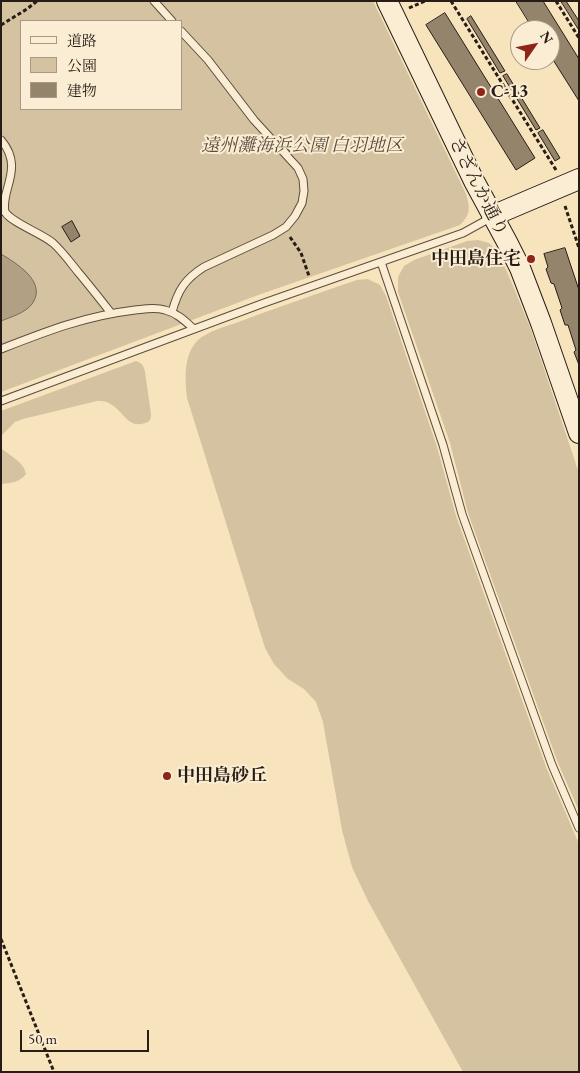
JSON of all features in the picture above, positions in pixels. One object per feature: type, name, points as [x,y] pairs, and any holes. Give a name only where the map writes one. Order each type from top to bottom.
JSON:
[{"type":"street","name":"さざんか通り","points":[[396,6],[474,181],[520,268],[532,295],[579,433]]},
{"type":"street","points":[[492,216],[579,179]]},
{"type":"lane","points":[[154,1],[171,20]]},
{"type":"lane","points":[[172,312],[181,287],[195,272],[283,229],[295,216],[302,204],[304,192],[303,179],[298,168],[251,116],[208,60],[182,31]]},
{"type":"lane","points":[[1,140],[7,147],[11,162],[2,198],[4,211],[15,221],[44,236],[59,249],[112,313]]},
{"type":"lane","points":[[1,401],[194,329],[464,233],[492,216]]},
{"type":"lane","points":[[381,262],[443,445],[462,514],[552,765],[579,828]]},
{"type":"lane","points":[[1,349],[92,317],[154,308],[172,312],[194,329]]},
{"type":"path","points":[[1,25],[28,9],[37,1]]},
{"type":"path","points":[[396,6],[425,1]]},
{"type":"path","points":[[451,1],[556,171]]},
{"type":"path","points":[[556,1],[579,38]]},
{"type":"path","points":[[565,206],[579,248]]},
{"type":"path","points":[[283,229],[301,253],[313,286]]},
{"type":"path","points":[[1,939],[54,1072]]},
{"type":"green space","name":"遠州灘海浜公園 白羽地区","points":[[1,1],[373,1],[466,194],[468,214],[460,225],[261,294],[1,392]]},
{"type":"green space","points":[[478,240],[489,243],[497,251],[508,274],[530,327],[579,473],[579,811],[558,763],[468,513],[450,443],[398,292],[398,277],[404,266],[414,260],[467,241]]},
{"type":"green space","points":[[368,279],[380,285],[386,296],[437,447],[456,516],[546,767],[579,844],[579,1072],[463,1072],[368,901],[352,867],[342,830],[323,722],[316,702],[304,689],[288,679],[274,664],[265,648],[187,398],[187,360],[193,346],[202,337],[218,329],[313,295],[357,280]]},
{"type":"green space","points":[[136,361],[142,365],[145,372],[151,414],[148,422],[134,424],[110,404],[97,401],[23,419],[15,422],[1,436],[1,411]]},
{"type":"green space","points":[[1,448],[23,466],[26,474],[21,479],[12,483],[1,484]]},
{"type":"shaded area","points":[[1,254],[28,274],[36,288],[36,296],[26,310],[1,321]]},
{"type":"building","points":[[516,1],[543,1],[555,20],[528,20]]},
{"type":"building","points":[[561,1],[566,1],[579,21],[579,30]]},
{"type":"building","name":"C-13","points":[[445,13],[535,158],[516,170],[426,25]]},
{"type":"building","points":[[471,16],[505,71],[500,73],[467,19]]},
{"type":"building","points":[[560,28],[579,59],[579,101],[559,70]]},
{"type":"building","points":[[507,74],[540,128],[536,130],[503,76]]},
{"type":"building","points":[[543,130],[560,158],[555,161],[538,133]]},
{"type":"building","points":[[72,221],[80,236],[71,242],[62,227]]},
{"type":"building","points":[[565,248],[579,290],[579,365],[568,325],[565,325],[560,310],[562,308],[554,284],[551,283],[546,269],[548,267],[544,254]]},
{"type":"place","name":"C-13","points":[[481,92]]},
{"type":"place","name":"中田島住宅","points":[[531,259]]},
{"type":"place","name":"中田島砂丘","points":[[167,776]]}]
